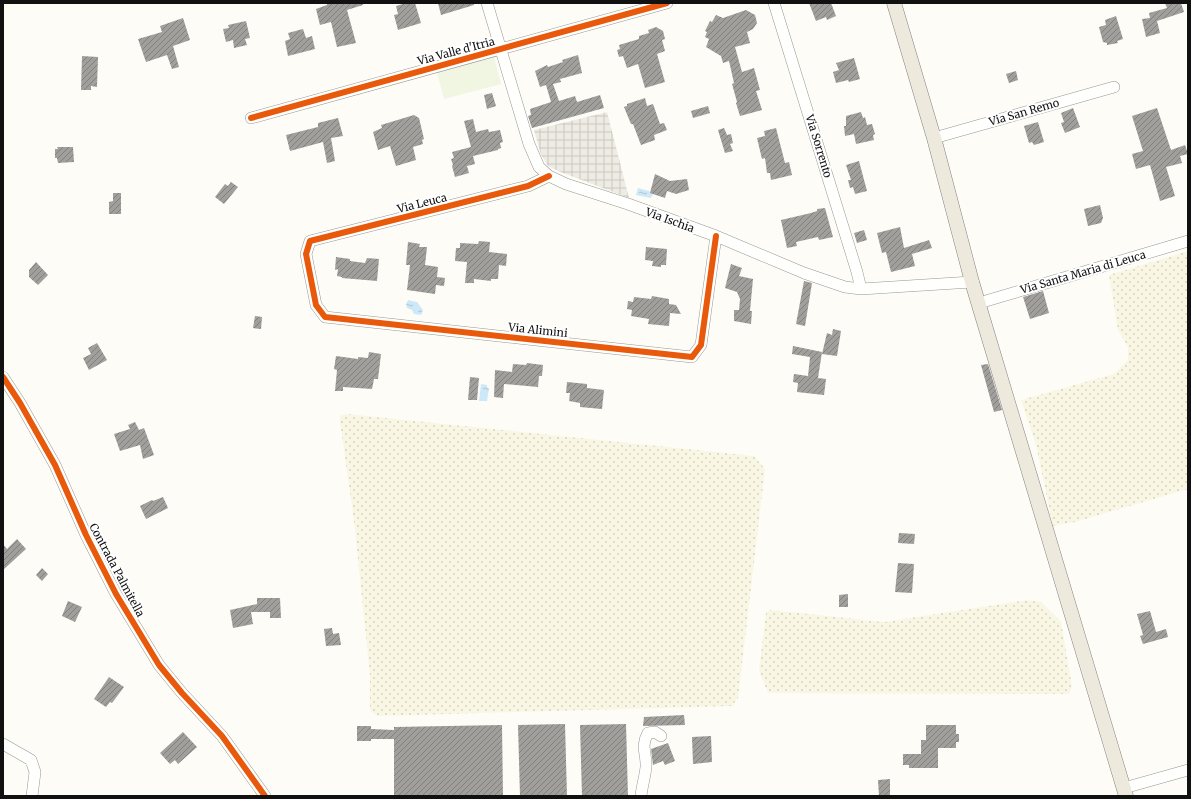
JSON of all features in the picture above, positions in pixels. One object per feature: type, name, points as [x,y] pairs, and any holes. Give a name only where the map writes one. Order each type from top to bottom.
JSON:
[{"type":"main road","points":[[894,3],[934,138],[978,303],[1125,792]]},
{"type":"street","name":"Via Ischia","points":[[487,3],[528,144],[539,167],[549,176],[566,184],[628,204],[716,236],[804,273],[845,287],[860,289],[972,282]]},
{"type":"street","name":"Via Valle d'Itria","points":[[251,118],[667,3]]},
{"type":"street","name":"Via Sorrento","points":[[774,3],[858,272],[860,289]]},
{"type":"street","name":"Via San Remo","points":[[934,138],[1114,87]]},
{"type":"street","name":"Via Leuca","points":[[306,254],[310,241],[528,186],[549,176]]},
{"type":"street","name":"Via Alimini","points":[[306,254],[316,305],[325,318],[692,357],[701,345],[716,236]]},
{"type":"street","name":"Via Santa Maria di Leuca","points":[[978,303],[1188,241]]},
{"type":"street","name":"Contrada Palmitella","points":[[3,377],[20,403],[55,465],[86,535],[116,594],[159,665],[182,693],[222,736],[265,796]]},
{"type":"street","points":[[641,796],[646,765],[643,751],[644,739],[648,733],[655,732],[661,736]]},
{"type":"street","points":[[3,744],[31,760],[35,772],[32,796]]},
{"type":"street","points":[[1125,792],[1188,770]]},
{"type":"shaded area","points":[[607,112],[629,198],[548,166],[541,155],[534,130]]},
{"type":"shaded area","points":[[1188,251],[1188,489],[1075,522],[1053,526],[1036,445],[1021,400],[1114,374],[1128,360],[1128,347],[1118,330],[1109,275]]},
{"type":"shaded area","points":[[347,414],[754,456],[765,469],[738,698],[732,706],[378,716],[370,711],[370,676],[354,521],[340,422],[340,416]]},
{"type":"shaded area","points":[[1027,600],[1041,602],[1061,622],[1072,686],[1069,694],[768,693],[759,671],[766,612],[771,610],[884,622]]},
{"type":"green space","points":[[494,57],[501,84],[444,99],[437,72]]},
{"type":"water","points":[[638,188],[649,191],[653,194],[651,198],[636,195]]},
{"type":"water","points":[[408,300],[417,302],[423,310],[421,315],[414,314],[412,310],[407,308],[406,305]]},
{"type":"water","points":[[481,384],[487,385],[489,388],[487,401],[479,401]]},
{"type":"building","points":[[327,3],[363,3],[363,5],[347,10],[356,43],[337,47],[331,22],[320,25],[316,9],[327,5]]},
{"type":"building","points":[[406,3],[415,3],[421,23],[398,30],[394,15],[398,14],[396,6]]},
{"type":"building","points":[[438,3],[474,3],[474,5],[441,15]]},
{"type":"building","points":[[809,3],[831,3],[836,16],[827,20],[826,17],[816,21]]},
{"type":"building","points":[[1165,3],[1181,3],[1184,12],[1157,21],[1160,33],[1146,37],[1142,19],[1150,18],[1149,13],[1167,8]]},
{"type":"building","points":[[746,10],[755,15],[757,23],[753,29],[747,32],[750,43],[735,47],[742,72],[754,68],[760,90],[756,91],[762,110],[740,116],[732,84],[734,83],[729,61],[723,63],[721,56],[706,47],[709,39],[705,37],[707,32],[705,31],[710,21],[712,22],[716,15],[723,18]]},
{"type":"building","points":[[1116,16],[1123,39],[1117,41],[1118,43],[1107,45],[1107,43],[1103,42],[1099,27],[1106,25],[1105,20]]},
{"type":"building","points":[[183,18],[190,40],[173,46],[179,67],[172,69],[167,55],[146,62],[138,39],[162,32],[160,26]]},
{"type":"building","points":[[246,21],[250,38],[245,39],[247,45],[234,48],[233,40],[226,42],[223,29],[229,28],[228,25]]},
{"type":"building","points":[[656,27],[663,31],[665,39],[662,40],[665,51],[657,54],[665,82],[645,88],[638,64],[627,68],[623,56],[619,57],[617,50],[620,49],[619,45],[639,39],[639,36],[649,33],[648,30]]},
{"type":"building","points":[[303,29],[306,38],[312,36],[315,49],[288,56],[285,41],[290,39],[288,33]]},
{"type":"building","points":[[578,55],[582,73],[560,79],[561,82],[553,84],[559,101],[575,96],[577,102],[600,95],[604,108],[532,128],[528,116],[531,115],[530,109],[551,102],[546,85],[540,87],[535,71],[547,65],[548,67],[563,62],[562,60]]},
{"type":"building","points":[[82,56],[98,57],[97,87],[91,86],[91,90],[81,90]]},
{"type":"building","points":[[854,58],[860,79],[836,83],[833,72],[839,70],[836,63]]},
{"type":"building","points":[[1016,71],[1018,80],[1009,83],[1006,74]]},
{"type":"building","points":[[492,93],[496,106],[487,109],[484,95]]},
{"type":"building","points":[[645,98],[647,106],[653,104],[660,124],[664,123],[667,130],[654,135],[655,140],[641,145],[633,124],[631,124],[624,107],[627,106],[627,104]]},
{"type":"building","points":[[708,106],[710,113],[693,118],[691,111]]},
{"type":"building","points":[[1073,108],[1080,127],[1065,133],[1061,123],[1064,122],[1061,113]]},
{"type":"building","points":[[1157,108],[1171,150],[1185,145],[1188,154],[1180,156],[1182,163],[1166,167],[1175,196],[1160,201],[1150,165],[1136,169],[1132,154],[1143,151],[1132,116]]},
{"type":"building","points":[[861,112],[863,118],[865,117],[867,125],[872,124],[875,134],[873,135],[874,140],[856,144],[854,134],[845,136],[844,126],[846,126],[846,116]]},
{"type":"building","points":[[414,115],[419,118],[424,139],[422,140],[423,144],[413,147],[416,160],[396,166],[390,146],[378,150],[373,132],[382,128],[381,125]]},
{"type":"building","points":[[338,118],[343,136],[331,138],[335,161],[327,163],[323,142],[290,151],[286,135],[318,127],[318,123]]},
{"type":"building","points":[[473,119],[476,132],[488,129],[489,132],[500,130],[503,142],[500,143],[501,148],[498,150],[473,156],[475,164],[467,166],[469,173],[455,177],[451,159],[454,158],[452,152],[471,147],[464,121]]},
{"type":"building","points":[[1038,122],[1044,142],[1034,145],[1032,142],[1029,143],[1024,126]]},
{"type":"building","points":[[724,128],[727,135],[731,134],[733,143],[730,144],[733,151],[725,153],[718,130]]},
{"type":"building","points":[[776,128],[785,163],[789,162],[792,175],[771,180],[770,173],[767,173],[765,158],[762,159],[757,138],[765,136],[764,131]]},
{"type":"building","points":[[57,147],[73,147],[74,162],[58,163],[57,158],[55,158],[55,149],[58,149]]},
{"type":"building","points":[[859,161],[867,191],[855,194],[853,187],[850,188],[848,180],[851,180],[846,165]]},
{"type":"building","points":[[655,174],[670,181],[687,179],[689,190],[676,194],[667,191],[665,198],[650,193]]},
{"type":"building","points":[[231,182],[238,187],[224,204],[215,197],[225,184],[228,186]]},
{"type":"building","points":[[113,193],[121,193],[121,214],[109,214],[109,202],[113,201]]},
{"type":"building","points":[[1100,205],[1103,218],[1101,223],[1088,226],[1084,209]]},
{"type":"building","points":[[825,208],[833,237],[819,240],[818,237],[796,242],[797,246],[787,248],[781,220]]},
{"type":"building","points":[[900,227],[904,248],[929,240],[932,248],[912,254],[915,266],[891,272],[886,252],[882,253],[877,233]]},
{"type":"building","points":[[864,230],[867,240],[857,243],[854,233]]},
{"type":"building","points":[[479,241],[490,242],[489,252],[507,254],[506,266],[499,265],[498,279],[491,279],[491,281],[474,279],[474,283],[465,283],[467,262],[455,261],[456,248],[460,248],[460,243],[478,244]]},
{"type":"building","points":[[408,242],[420,244],[419,247],[427,247],[425,265],[438,267],[437,277],[445,278],[444,286],[436,285],[435,294],[407,290],[410,265],[406,265]]},
{"type":"building","points":[[646,247],[667,249],[666,265],[661,265],[661,267],[652,266],[653,261],[645,260]]},
{"type":"building","points":[[336,257],[365,263],[367,258],[379,259],[377,281],[342,278],[337,276],[338,269],[335,270]]},
{"type":"building","points":[[36,262],[48,275],[38,285],[29,277],[29,270]]},
{"type":"building","points":[[731,264],[742,268],[739,276],[753,279],[750,311],[752,311],[751,324],[734,321],[734,310],[739,310],[740,299],[737,292],[725,288]]},
{"type":"building","points":[[804,281],[812,283],[805,326],[796,324]]},
{"type":"building","points":[[1043,291],[1049,313],[1030,319],[1023,297]]},
{"type":"building","points":[[652,296],[669,299],[669,304],[676,305],[681,314],[670,313],[669,326],[648,324],[649,319],[631,316],[632,310],[627,309],[628,301],[633,302],[634,297],[651,299]]},
{"type":"building","points":[[255,316],[262,317],[261,329],[253,328]]},
{"type":"building","points":[[833,329],[841,331],[837,356],[822,354],[827,333],[832,335]]},
{"type":"building","points":[[97,343],[107,360],[89,370],[83,358],[91,354],[88,348]]},
{"type":"building","points":[[793,346],[822,352],[818,378],[826,379],[824,395],[797,392],[798,383],[793,382],[794,374],[808,376],[810,357],[792,354]]},
{"type":"building","points":[[369,352],[381,354],[378,379],[374,379],[372,389],[343,387],[343,391],[335,391],[337,370],[334,369],[336,356],[358,359],[358,357],[368,358]]},
{"type":"building","points":[[527,363],[543,365],[542,376],[539,376],[538,387],[504,384],[503,398],[494,397],[495,370],[512,372],[513,364],[526,365]]},
{"type":"building","points":[[988,364],[1002,410],[994,412],[981,365]]},
{"type":"building","points":[[470,377],[479,378],[477,400],[468,400]]},
{"type":"building","points":[[567,382],[587,384],[587,388],[604,390],[602,409],[580,407],[580,403],[569,401],[570,393],[566,393]]},
{"type":"building","points":[[135,422],[139,430],[144,428],[154,455],[143,459],[140,445],[120,451],[114,434],[130,429],[128,425]]},
{"type":"building","points":[[163,497],[168,508],[146,519],[140,506],[152,500],[153,501]]},
{"type":"building","points":[[899,533],[915,534],[914,544],[898,543]]},
{"type":"building","points":[[17,539],[26,549],[3,570],[3,544],[7,549]]},
{"type":"building","points":[[898,563],[914,564],[912,593],[895,592]]},
{"type":"building","points":[[42,568],[48,574],[42,581],[36,575]]},
{"type":"building","points":[[848,594],[848,607],[839,607],[839,595]]},
{"type":"building","points":[[257,598],[280,598],[281,618],[270,618],[270,612],[251,612],[253,624],[233,628],[230,610],[257,604]]},
{"type":"building","points":[[68,601],[82,607],[75,622],[62,616]]},
{"type":"building","points":[[1150,611],[1156,632],[1166,629],[1168,637],[1143,644],[1140,636],[1143,635],[1137,614]]},
{"type":"building","points":[[332,628],[333,634],[339,633],[341,645],[326,646],[324,629]]},
{"type":"building","points":[[109,677],[124,687],[112,703],[110,702],[106,707],[94,699]]},
{"type":"building","points":[[684,715],[685,725],[643,726],[644,717]]},
{"type":"building","points":[[565,724],[567,796],[520,796],[518,725]]},
{"type":"building","points":[[626,724],[628,796],[582,796],[580,725]]},
{"type":"building","points":[[502,725],[503,796],[394,796],[394,739],[371,739],[371,741],[357,741],[357,726],[371,726],[371,729],[394,730],[394,727]]},
{"type":"building","points":[[926,725],[956,725],[956,734],[959,734],[959,742],[956,742],[956,748],[938,748],[938,768],[909,768],[909,765],[903,765],[903,754],[921,754],[921,740],[926,740]]},
{"type":"building","points":[[183,732],[197,747],[178,764],[175,760],[170,764],[160,753]]},
{"type":"building","points":[[711,736],[712,762],[693,764],[692,737]]},
{"type":"building","points":[[668,743],[675,761],[665,765],[663,761],[653,765],[651,749]]},
{"type":"building","points":[[890,779],[890,796],[879,796],[878,780]]},
{"type":"cycle path","points":[[251,118],[667,3]]},
{"type":"cycle path","points":[[549,176],[528,186],[310,241],[306,254],[316,305],[325,317],[692,357],[701,345],[716,236]]},
{"type":"cycle path","points":[[3,377],[20,403],[55,465],[86,535],[116,594],[159,665],[182,693],[222,736],[265,796]]}]
